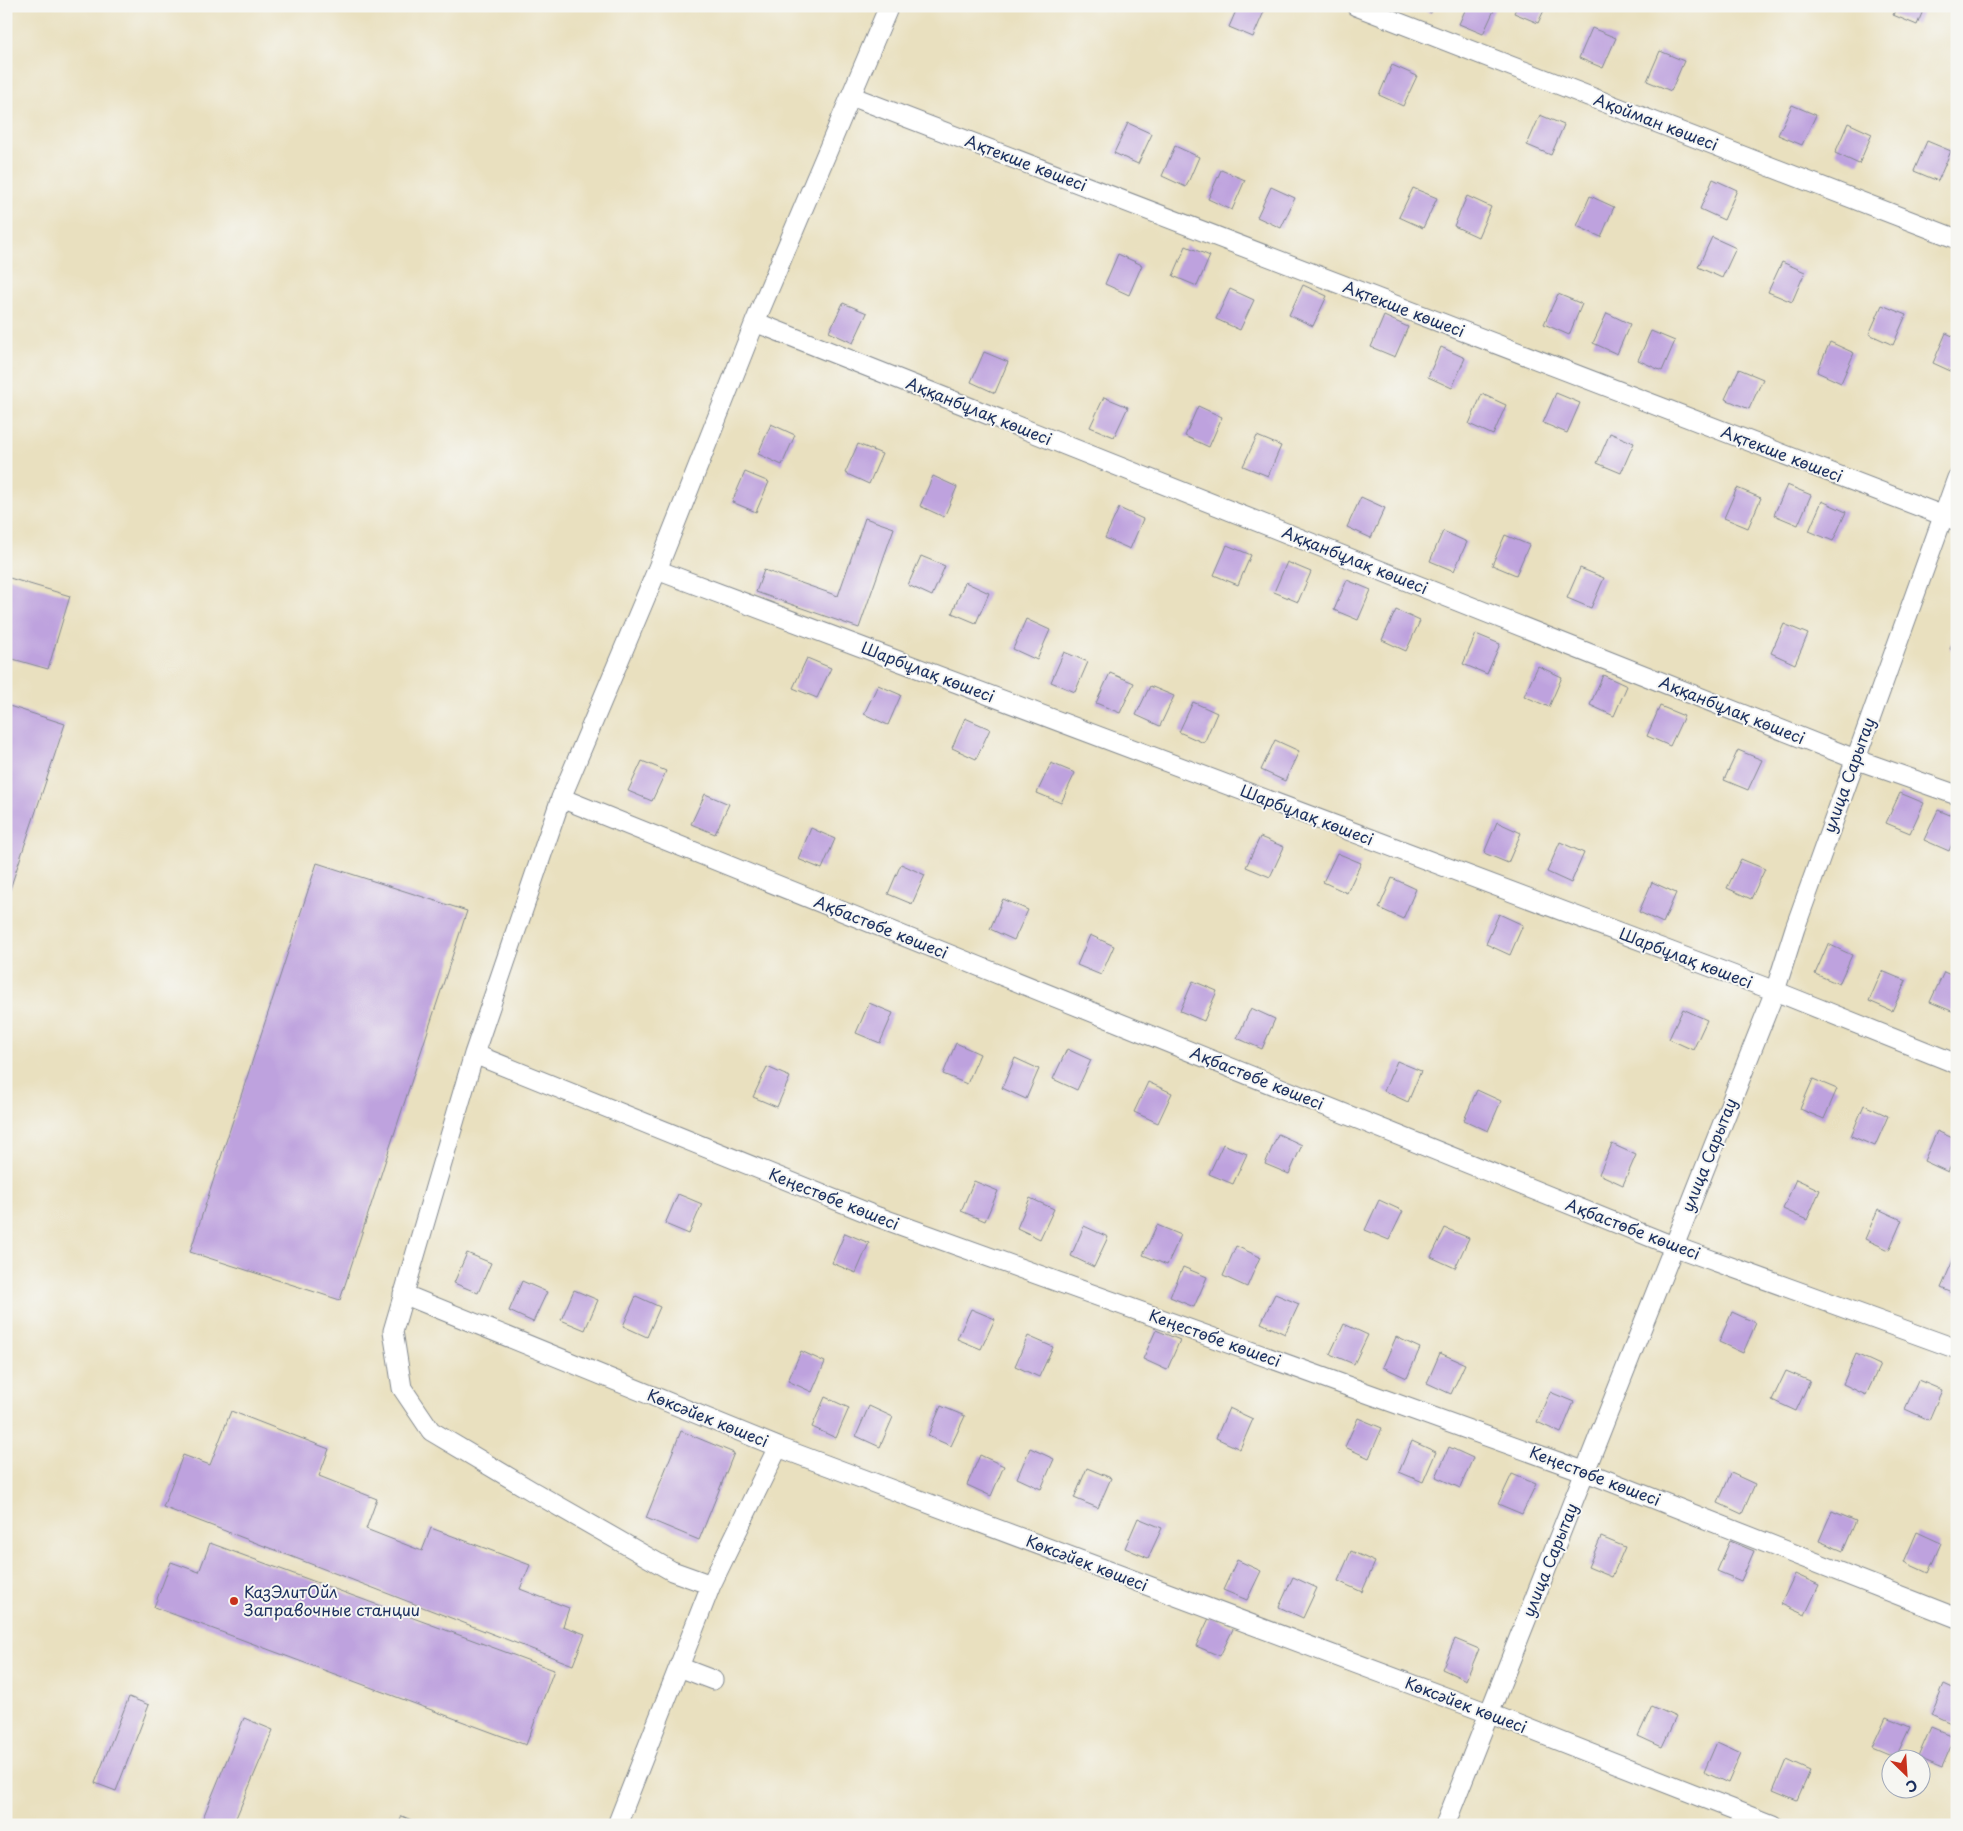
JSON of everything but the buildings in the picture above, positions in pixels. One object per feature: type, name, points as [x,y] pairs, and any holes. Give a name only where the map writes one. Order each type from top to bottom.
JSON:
[{"type":"street","points":[[711,1585],[672,1571],[431,1431],[402,1388],[393,1330],[474,1054],[561,798],[657,570],[755,322],[889,6]]},
{"type":"street","name":"Ақойман көшесі","points":[[1356,6],[1957,238]]},
{"type":"street","name":"Ақтекше көшесі","points":[[851,96],[1950,518]]},
{"type":"street","name":"Аққанбұлақ көшесі","points":[[755,322],[1855,759],[1957,795]]},
{"type":"street","name":"улица Сарытау","points":[[1444,1825],[1586,1472],[1673,1246],[1775,991],[1795,928],[1855,759],[1950,518],[1957,478]]},
{"type":"street","name":"Шарбұлақ көшесі","points":[[657,570],[1775,991],[1957,1064]]},
{"type":"street","name":"Ақбастөбе көшесі","points":[[561,798],[1673,1246],[1957,1349]]},
{"type":"street","name":"Кеңестөбе көшесі","points":[[474,1054],[878,1218],[1586,1472],[1957,1618]]},
{"type":"street","name":"Көксәйек көшесі","points":[[403,1294],[778,1446],[1488,1713],[1773,1825]]},
{"type":"street","points":[[617,1825],[711,1585],[778,1446]]},
{"type":"street","points":[[678,1668],[713,1680]]},
{"type":"place","name":"КазЭлитОйл Заправочные станции","points":[[234,1601]]}]
